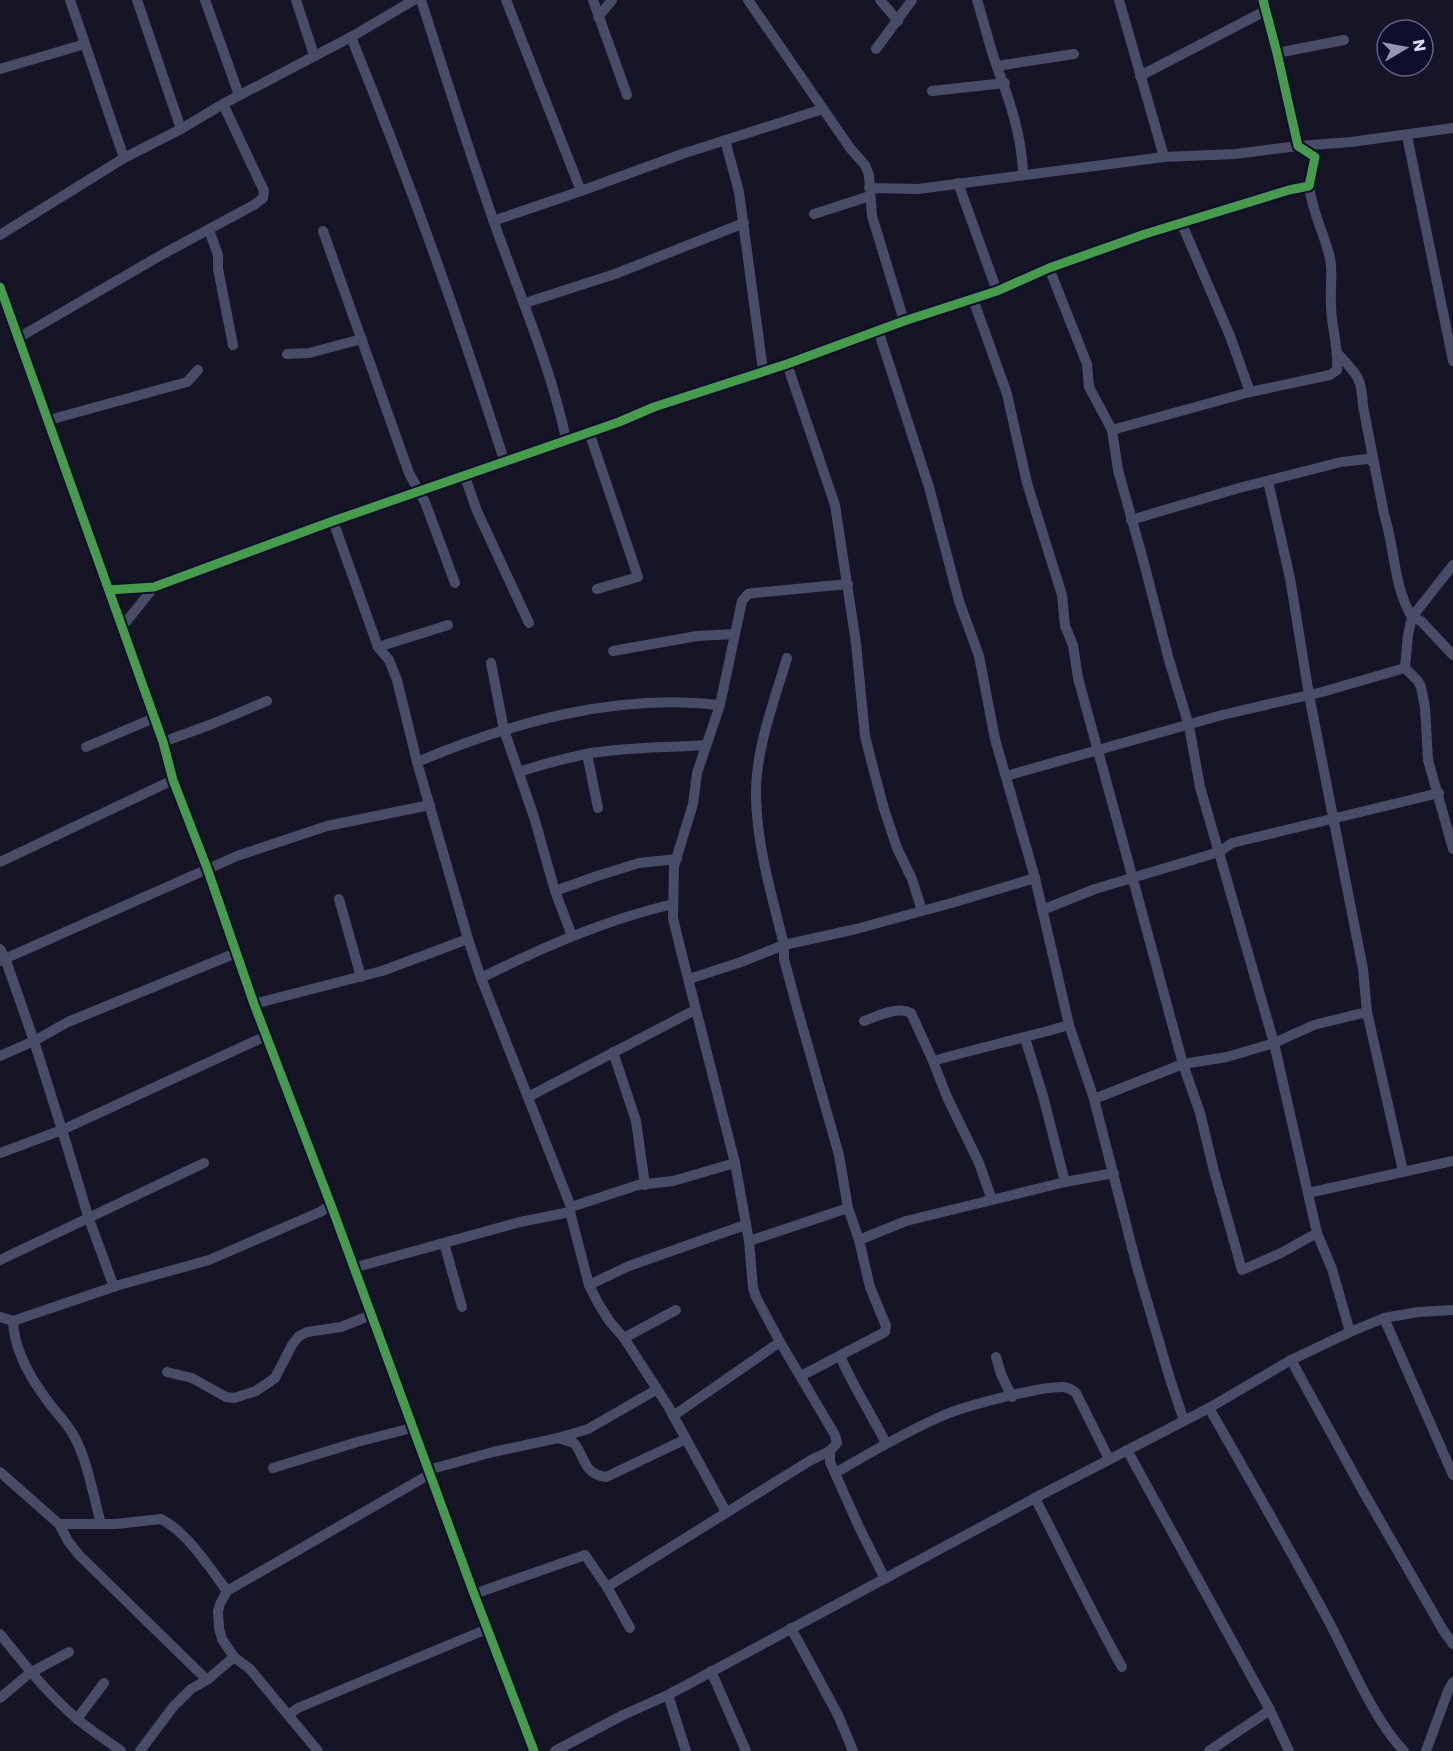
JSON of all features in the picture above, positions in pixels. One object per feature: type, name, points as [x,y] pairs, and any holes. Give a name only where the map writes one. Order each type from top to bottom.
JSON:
[{"type":"street","points":[[69,0],[124,158]]},
{"type":"street","points":[[137,0],[181,129]]},
{"type":"street","points":[[205,0],[239,95]]},
{"type":"street","points":[[296,0],[314,55]]},
{"type":"street","points":[[0,235],[124,158],[351,37],[414,0]]},
{"type":"street","points":[[421,0],[493,221],[525,303],[566,439]]},
{"type":"street","points":[[506,0],[581,191]]},
{"type":"street","points":[[593,0],[627,95]]},
{"type":"street","points":[[598,17],[612,0]]},
{"type":"street","points":[[748,0],[850,148],[865,165],[869,175],[872,216],[904,321]]},
{"type":"street","points":[[880,0],[898,21]]},
{"type":"street","points":[[876,49],[912,0]]},
{"type":"street","points":[[977,0],[997,66],[1005,83],[1022,153],[1023,174]]},
{"type":"street","points":[[1119,0],[1164,157]]},
{"type":"street","points":[[1112,430],[1250,392],[1330,375],[1336,370],[1337,353],[1331,314],[1330,259],[1311,202],[1309,186],[1315,157],[1298,146],[1264,5],[1140,76]]},
{"type":"street","points":[[351,37],[410,184],[505,463]]},
{"type":"street","points":[[1277,52],[1344,39]]},
{"type":"street","points":[[0,69],[85,44]]},
{"type":"street","points":[[997,66],[1074,54]]},
{"type":"street","points":[[932,91],[1005,83]]},
{"type":"street","points":[[18,338],[254,206],[263,198],[264,191],[223,104]]},
{"type":"street","points":[[493,221],[682,154],[823,109]]},
{"type":"street","points":[[814,214],[870,192],[918,189],[1164,157],[1235,154],[1407,136],[1453,128]]},
{"type":"street","points":[[1407,136],[1425,233],[1450,324],[1453,361]]},
{"type":"street","points":[[725,140],[739,192],[763,370]]},
{"type":"street","points":[[958,183],[997,291]]},
{"type":"street","points":[[109,590],[154,587],[333,521],[505,463],[654,407],[997,291],[1049,268],[1181,222],[1288,190],[1309,186]]},
{"type":"street","points":[[1181,222],[1230,336],[1250,392]]},
{"type":"street","points":[[525,303],[626,270],[744,223]]},
{"type":"street","points":[[209,230],[218,255],[218,268],[233,345]]},
{"type":"street","points":[[323,231],[409,473],[424,502],[455,583]]},
{"type":"street","points":[[1049,268],[1087,364],[1089,387],[1112,430],[1118,470],[1131,520],[1189,726],[1200,787],[1274,1043],[1317,1233],[1332,1269],[1350,1332]]},
{"type":"street","points":[[0,287],[163,742],[172,780],[207,868],[254,1004],[534,1751]]},
{"type":"street","points":[[973,299],[1007,394],[1027,483],[1062,595],[1065,626],[1077,661],[1078,678],[1183,1064],[1200,1113],[1242,1270],[1317,1233]]},
{"type":"street","points":[[878,330],[929,487],[959,601],[979,656],[995,739],[1035,878],[1069,1025],[1094,1099],[1137,1267],[1184,1420]]},
{"type":"street","points":[[287,354],[309,353],[362,339]]},
{"type":"street","points":[[1337,353],[1355,370],[1363,393],[1363,406],[1404,604],[1412,617],[1421,621],[1453,655]]},
{"type":"street","points":[[786,364],[835,505],[848,584],[869,752],[884,809],[897,848],[912,879],[922,911]]},
{"type":"street","points":[[49,420],[187,382],[198,369]]},
{"type":"street","points":[[589,432],[638,577],[597,589]]},
{"type":"street","points":[[1131,520],[1341,462],[1367,459],[1374,462]]},
{"type":"street","points":[[465,477],[477,511],[530,623]]},
{"type":"street","points":[[1268,481],[1292,589],[1309,695],[1363,969],[1367,1012],[1403,1171]]},
{"type":"street","points":[[333,521],[378,647],[389,660],[397,680],[417,762],[468,939],[570,1210],[589,1286],[610,1322],[624,1338],[673,1416],[726,1512]]},
{"type":"street","points":[[1405,668],[1412,617],[1453,565]]},
{"type":"street","points":[[607,1587],[811,1460],[830,1451],[837,1443],[835,1435],[780,1342],[753,1288],[749,1241],[735,1163],[695,1010],[673,918],[673,904],[674,866],[693,804],[697,773],[720,705],[742,601],[748,594],[848,584]]},
{"type":"street","points":[[122,627],[154,587]]},
{"type":"street","points":[[378,647],[448,626]]},
{"type":"street","points":[[613,651],[697,636],[734,634]]},
{"type":"street","points":[[787,658],[763,744],[756,796],[765,868],[784,945],[784,959],[839,1155],[848,1208],[860,1240],[870,1287],[886,1326],[885,1332],[801,1376]]},
{"type":"street","points":[[491,663],[504,730],[555,891],[572,936]]},
{"type":"street","points":[[1006,776],[1222,715],[1309,695],[1405,668]]},
{"type":"street","points":[[1405,668],[1421,687],[1425,707],[1428,760],[1453,849]]},
{"type":"street","points":[[163,742],[267,701]]},
{"type":"street","points":[[417,762],[452,747],[504,730],[577,710],[615,704],[689,701],[720,705]]},
{"type":"street","points":[[86,747],[154,718]]},
{"type":"street","points":[[519,772],[587,754],[639,748],[706,745]]},
{"type":"street","points":[[587,754],[598,808]]},
{"type":"street","points":[[0,862],[172,780]]},
{"type":"street","points":[[1042,910],[1095,890],[1219,852],[1232,843],[1439,793]]},
{"type":"street","points":[[114,1287],[89,1219],[34,1041],[2,956],[237,856],[327,826],[430,805]]},
{"type":"street","points":[[555,891],[639,863],[677,859]]},
{"type":"street","points":[[689,979],[784,945],[856,929],[1035,878]]},
{"type":"street","points":[[339,899],[361,977]]},
{"type":"street","points":[[481,978],[572,936],[640,912],[673,904]]},
{"type":"street","points":[[254,1004],[361,977],[468,939]]},
{"type":"street","points":[[0,1056],[68,1022],[236,953]]},
{"type":"street","points":[[528,1097],[695,1010]]},
{"type":"street","points":[[864,1021],[894,1011],[904,1010],[911,1013],[947,1097],[979,1163],[992,1200]]},
{"type":"street","points":[[1094,1099],[1183,1064],[1227,1058],[1274,1043],[1314,1025],[1367,1012]]},
{"type":"street","points":[[933,1061],[1069,1025]]},
{"type":"street","points":[[0,1154],[62,1130],[266,1036]]},
{"type":"street","points":[[1024,1038],[1043,1096],[1065,1182]]},
{"type":"street","points":[[613,1052],[636,1121],[645,1185]]},
{"type":"street","points":[[1308,1193],[1453,1161]]},
{"type":"street","points":[[0,1260],[204,1162]]},
{"type":"street","points":[[353,1268],[570,1210],[645,1185],[672,1181],[735,1163]]},
{"type":"street","points":[[860,1240],[906,1221],[1065,1182],[1114,1173]]},
{"type":"street","points":[[0,1317],[13,1321],[114,1287],[209,1260],[320,1212],[331,1205]]},
{"type":"street","points":[[749,1241],[848,1208]]},
{"type":"street","points":[[589,1286],[629,1266],[745,1225]]},
{"type":"street","points":[[444,1243],[462,1307]]},
{"type":"street","points":[[624,1338],[676,1310]]},
{"type":"street","points":[[555,1751],[623,1715],[668,1695],[1035,1498],[1209,1408],[1291,1360],[1384,1318],[1418,1312],[1453,1310]]},
{"type":"street","points":[[167,1372],[192,1378],[226,1397],[234,1398],[256,1391],[274,1378],[299,1336],[307,1332],[340,1327],[371,1315]]},
{"type":"street","points":[[1384,1318],[1453,1476]]},
{"type":"street","points":[[13,1321],[21,1357],[44,1397],[63,1417],[76,1438],[101,1524]]},
{"type":"street","points":[[673,1416],[780,1342]]},
{"type":"street","points":[[840,1356],[886,1443]]},
{"type":"street","points":[[996,1357],[1001,1374],[1012,1396]]},
{"type":"street","points":[[1291,1360],[1363,1491],[1453,1644]]},
{"type":"street","points":[[835,1473],[886,1443],[944,1415],[1012,1396],[1066,1387],[1076,1393],[1109,1459]]},
{"type":"street","points":[[318,1751],[250,1669],[234,1657],[222,1639],[218,1620],[220,1604],[227,1592],[429,1472],[493,1452],[588,1429],[656,1390]]},
{"type":"street","points":[[1209,1408],[1383,1723],[1395,1742],[1404,1751]]},
{"type":"street","points":[[273,1468],[412,1428]]},
{"type":"street","points":[[558,1438],[573,1443],[588,1469],[597,1475],[606,1477],[686,1439]]},
{"type":"street","points":[[1127,1450],[1269,1710],[1289,1751]]},
{"type":"street","points":[[830,1451],[830,1462],[885,1579]]},
{"type":"street","points":[[0,1472],[59,1524],[79,1555],[207,1680]]},
{"type":"street","points":[[1035,1498],[1093,1615],[1122,1667]]},
{"type":"street","points":[[59,1524],[101,1524],[161,1519],[167,1522],[204,1560],[227,1592]]},
{"type":"street","points":[[474,1594],[585,1555],[607,1587],[630,1628]]},
{"type":"street","points":[[791,1628],[838,1715],[853,1751]]},
{"type":"street","points":[[288,1715],[298,1708],[487,1629]]},
{"type":"street","points":[[0,1634],[30,1673],[77,1719],[121,1751]]},
{"type":"street","points":[[0,1698],[30,1673],[69,1652]]},
{"type":"street","points":[[140,1751],[173,1707],[191,1689],[207,1680],[234,1657]]},
{"type":"street","points":[[711,1671],[746,1751]]},
{"type":"street","points":[[1426,1751],[1453,1682]]},
{"type":"street","points":[[77,1719],[104,1683]]},
{"type":"street","points":[[668,1695],[686,1751]]},
{"type":"street","points":[[1209,1751],[1269,1710]]},
{"type":"cycle path","points":[[109,590],[154,587],[333,521],[619,422],[654,407],[787,364],[904,321],[997,291],[1049,268],[1145,234],[1309,186],[1315,157],[1298,146],[1263,0]]},
{"type":"cycle path","points":[[0,287],[254,1004],[534,1751]]}]
